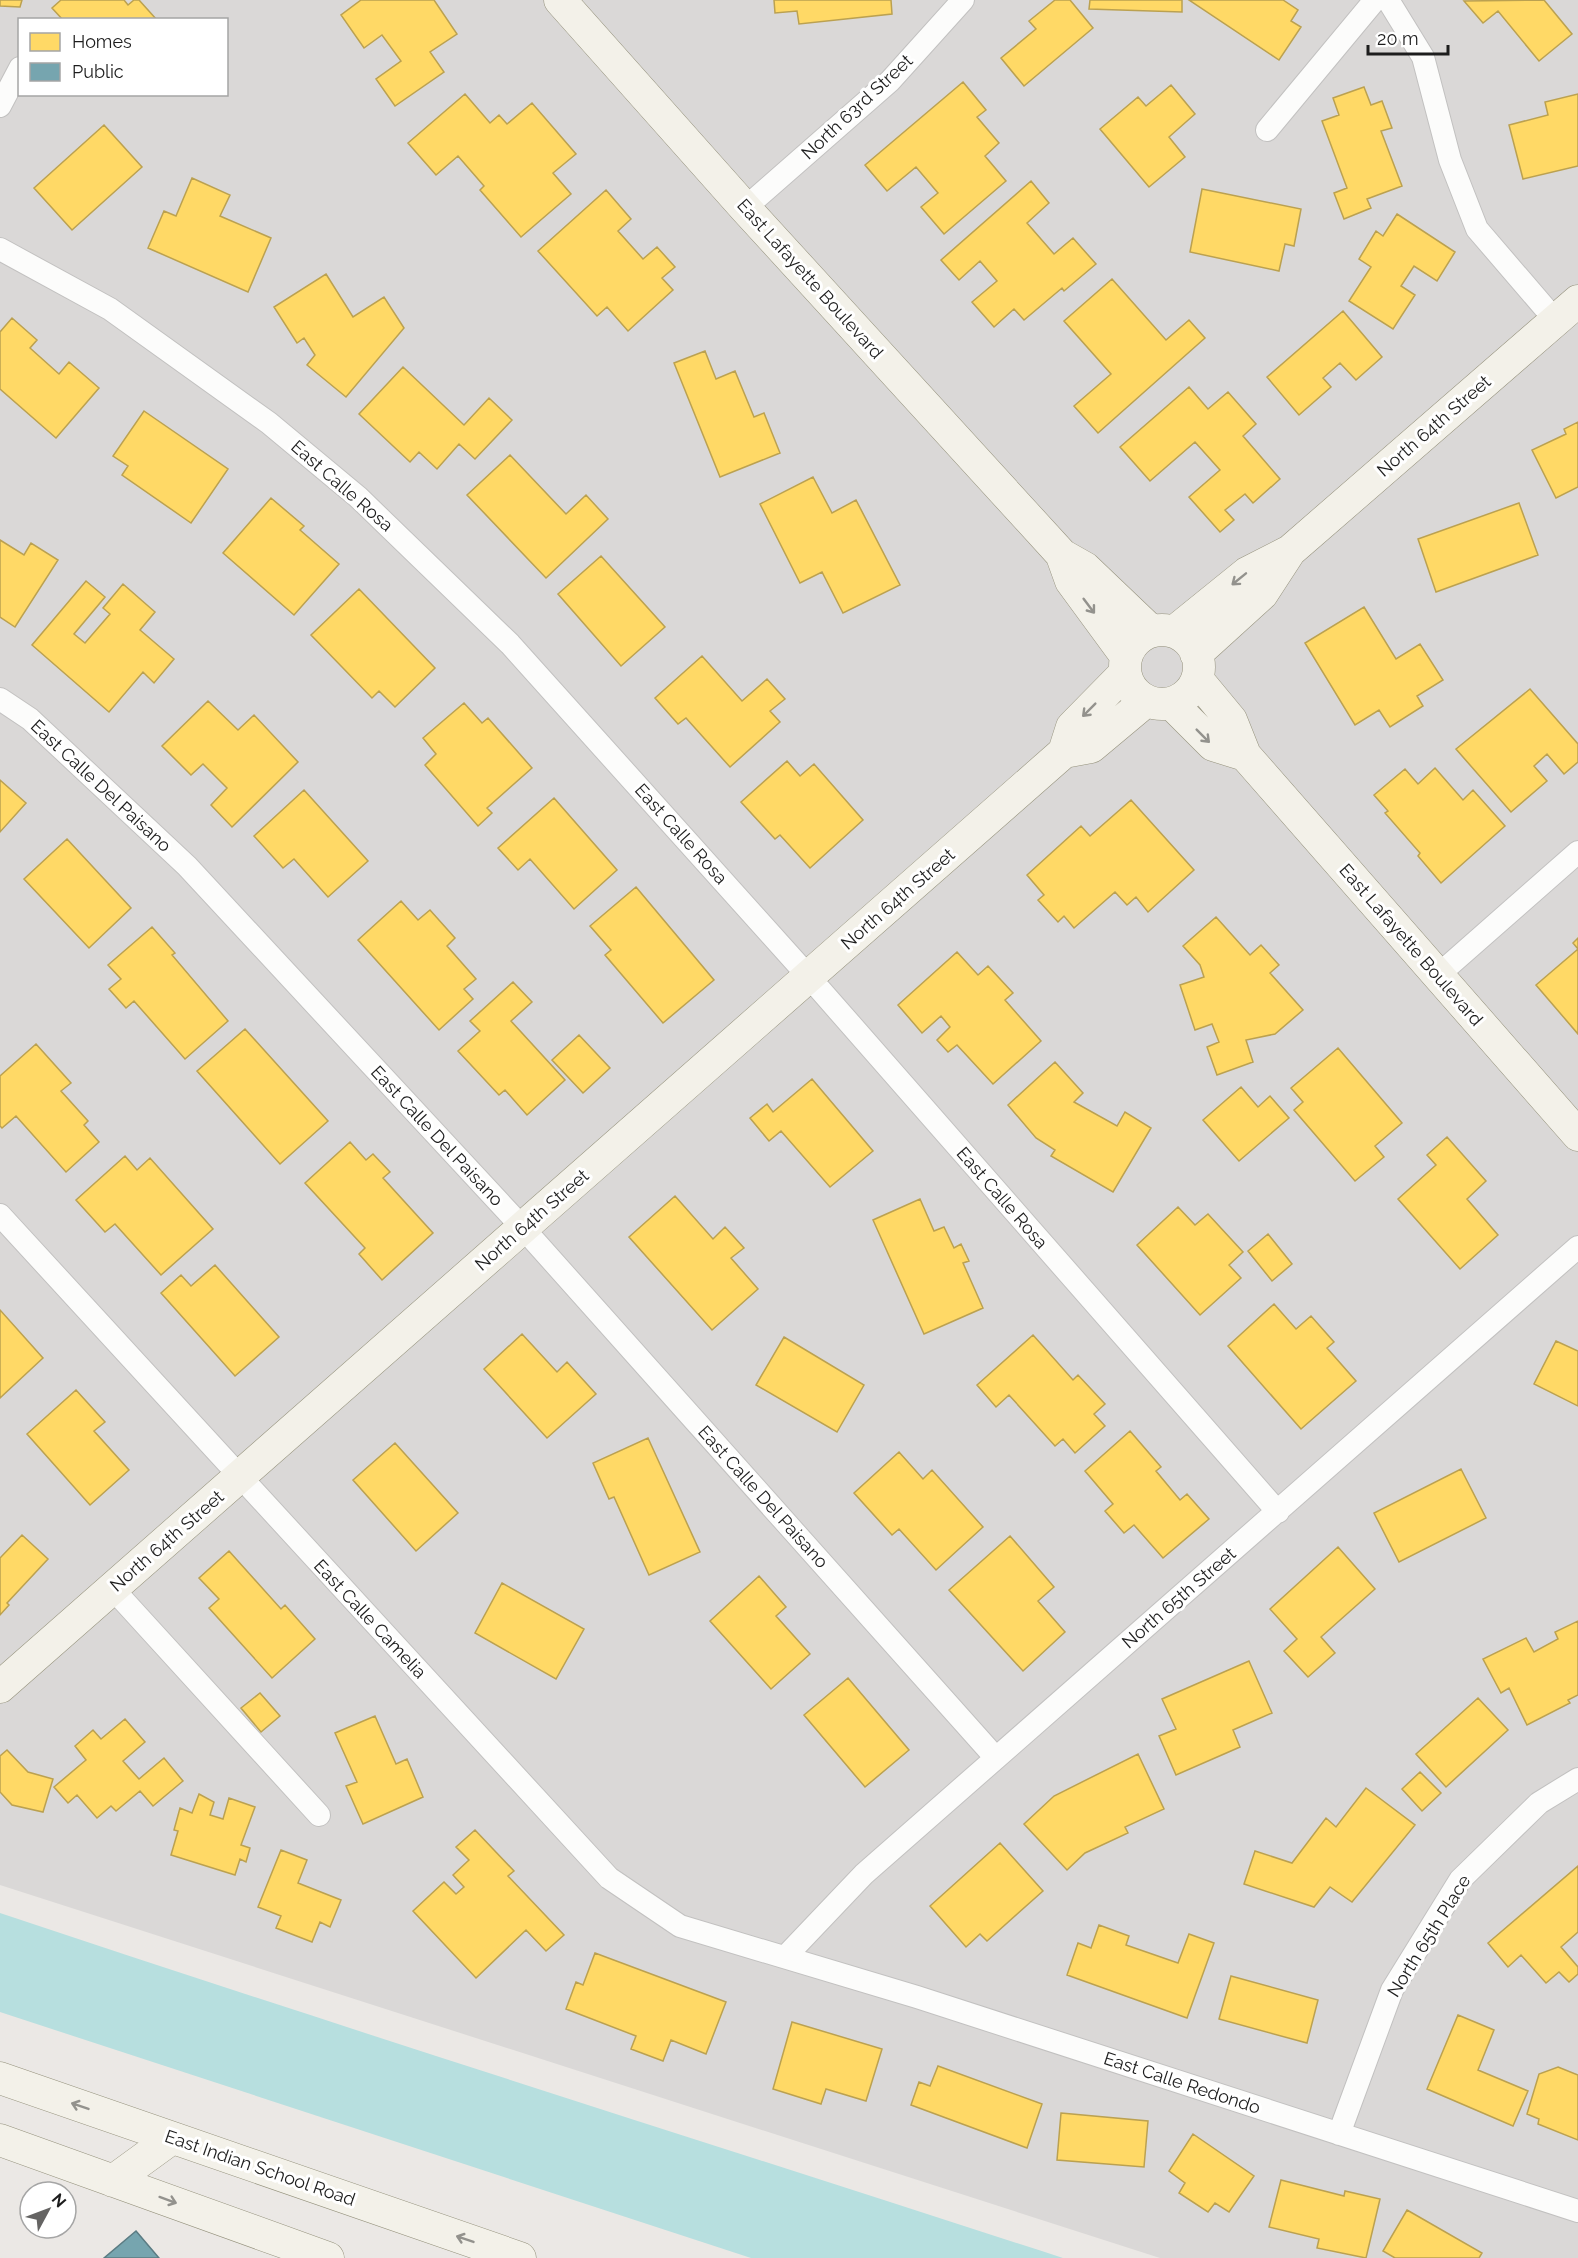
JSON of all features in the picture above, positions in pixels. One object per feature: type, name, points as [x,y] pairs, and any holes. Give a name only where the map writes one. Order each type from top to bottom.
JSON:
[{"type":"street","name":"East Lafayette Boulevard","points":[[560,0],[745,208],[1062,555],[1085,568],[1163,632]]},
{"type":"street","name":"North 63rd Street","points":[[745,208],[890,81],[963,0]]},
{"type":"street","points":[[1267,130],[1375,0]]},
{"type":"street","points":[[1388,0],[1423,57],[1450,160],[1477,230],[1567,311]]},
{"type":"street","points":[[0,106],[18,72]]},
{"type":"street","name":"East Calle Rosa","points":[[0,249],[110,309],[269,423],[358,497],[510,644],[809,977],[1278,1512]]},
{"type":"street","name":"North 64th Street","points":[[1163,632],[1247,573],[1290,551],[1567,311]]},
{"type":"street","name":"North 64th Street","points":[[1197,666],[1262,594],[1290,551]]},
{"type":"street","name":"East Lafayette Boulevard","points":[[1062,555],[1071,581],[1126,665]]},
{"type":"street","points":[[1158,702],[1187,694],[1197,666],[1184,637],[1163,632],[1132,645],[1126,665],[1132,690],[1158,702],[1213,745],[1245,754]]},
{"type":"street","name":"North 64th Street","points":[[0,1687],[1064,752],[1072,727],[1126,665]]},
{"type":"street","name":"East Lafayette Boulevard","points":[[1197,666],[1231,720],[1245,754],[1578,1135]]},
{"type":"street","name":"East Calle Del Paisano","points":[[0,699],[30,719],[187,866],[523,1228],[995,1757]]},
{"type":"street","name":"North 64th Street","points":[[1064,752],[1091,747],[1158,702]]},
{"type":"street","points":[[1437,976],[1578,852]]},
{"type":"street","name":"East Calle Camelia","points":[[0,1215],[609,1878],[680,1926],[786,1956]]},
{"type":"street","name":"North 65th Street","points":[[786,1956],[864,1874],[1578,1247]]},
{"type":"street","points":[[113,1588],[319,1815]]},
{"type":"street","name":"North 65th Place","points":[[1339,2134],[1392,1990],[1460,1880],[1539,1803],[1578,1779]]},
{"type":"street","name":"East Calle Redondo","points":[[786,1956],[1578,2211]]},
{"type":"street","name":"East Indian School Road","points":[[0,2078],[520,2258]]},
{"type":"street","points":[[113,2181],[172,2138]]},
{"type":"street","points":[[0,2140],[328,2258]]},
{"type":"shaded area","points":[[0,0],[1578,0],[1578,2258],[1160,2258],[0,1885]]},
{"type":"water","points":[[0,1913],[1063,2258],[751,2258],[0,2012]]},
{"type":"building: Homes","points":[[0,0],[22,0],[20,7],[0,6]]},
{"type":"building: Homes","points":[[61,0],[124,0],[128,5],[134,0],[139,0],[155,18],[61,18],[52,8]]},
{"type":"building: Homes","points":[[361,0],[434,0],[457,34],[430,52],[444,72],[395,106],[376,79],[401,61],[382,35],[364,48],[341,15]]},
{"type":"building: Homes","points":[[774,0],[891,0],[892,14],[799,24],[797,11],[775,13]]},
{"type":"building: Homes","points":[[1055,0],[1070,0],[1093,28],[1024,86],[1001,58],[1036,29],[1029,21]]},
{"type":"building: Homes","points":[[1090,0],[1182,0],[1182,12],[1089,9]]},
{"type":"building: Homes","points":[[1189,0],[1283,0],[1298,10],[1291,21],[1301,27],[1279,60]]},
{"type":"building: Homes","points":[[1544,0],[1572,34],[1539,61],[1498,11],[1483,23],[1464,1]]},
{"type":"building: Homes","points":[[963,82],[986,110],[977,117],[999,143],[985,156],[1006,181],[944,234],[921,207],[938,193],[916,167],[887,191],[865,165]]},
{"type":"building: Homes","points":[[1171,85],[1195,114],[1169,137],[1185,157],[1149,187],[1100,129],[1138,97],[1146,106]]},
{"type":"building: Homes","points":[[1364,87],[1371,105],[1382,101],[1392,128],[1381,131],[1402,186],[1367,199],[1371,208],[1344,219],[1334,193],[1347,188],[1322,121],[1339,115],[1333,98]]},
{"type":"building: Homes","points":[[465,94],[490,123],[499,115],[507,124],[532,103],[576,154],[553,173],[571,194],[521,237],[480,190],[484,186],[458,156],[436,175],[408,143]]},
{"type":"building: Homes","points":[[1578,94],[1578,166],[1523,179],[1509,125],[1548,115],[1545,102]]},
{"type":"building: Homes","points":[[104,125],[142,167],[72,230],[34,188]]},
{"type":"building: Homes","points":[[192,178],[230,195],[220,216],[271,238],[248,292],[148,248],[164,211],[176,216]]},
{"type":"building: Homes","points":[[1031,181],[1049,203],[1027,223],[1054,254],[1073,238],[1096,264],[1064,291],[1062,288],[1024,320],[1014,309],[994,327],[972,302],[997,281],[980,261],[959,280],[941,260]]},
{"type":"building: Homes","points":[[1202,189],[1301,209],[1294,246],[1285,244],[1279,271],[1190,252]]},
{"type":"building: Homes","points":[[606,190],[631,219],[618,231],[643,259],[657,247],[675,267],[662,278],[673,290],[628,331],[607,307],[597,316],[538,251]]},
{"type":"building: Homes","points":[[1397,214],[1455,252],[1437,281],[1414,266],[1401,286],[1415,295],[1393,329],[1349,301],[1371,267],[1359,259],[1376,231],[1383,236]]},
{"type":"building: Homes","points":[[326,274],[353,317],[384,297],[404,328],[346,397],[307,365],[315,355],[304,338],[297,343],[274,307]]},
{"type":"building: Homes","points":[[1112,279],[1166,340],[1189,320],[1205,338],[1098,433],[1074,406],[1111,374],[1064,321]]},
{"type":"building: Homes","points":[[1343,311],[1382,357],[1356,380],[1340,363],[1323,378],[1331,387],[1299,415],[1267,377]]},
{"type":"building: Homes","points":[[12,318],[37,340],[30,348],[59,374],[69,362],[99,388],[56,438],[0,389],[0,332]]},
{"type":"building: Homes","points":[[705,351],[716,379],[735,371],[754,417],[764,413],[780,453],[720,477],[674,363]]},
{"type":"building: Homes","points":[[403,367],[464,425],[489,398],[512,420],[475,459],[459,444],[437,469],[419,452],[410,462],[359,414]]},
{"type":"building: Homes","points":[[1189,387],[1208,409],[1228,392],[1256,424],[1243,436],[1280,479],[1253,503],[1245,494],[1225,510],[1234,520],[1220,532],[1189,497],[1220,470],[1195,442],[1150,481],[1120,447]]},
{"type":"building: Homes","points":[[144,411],[228,469],[191,523],[122,475],[128,466],[113,456]]},
{"type":"building: Homes","points":[[1578,422],[1578,487],[1556,498],[1532,450],[1566,434],[1564,429]]},
{"type":"building: Homes","points":[[510,455],[566,514],[586,495],[608,519],[546,578],[467,495]]},
{"type":"building: Homes","points":[[813,477],[832,513],[856,500],[900,585],[843,613],[822,572],[800,583],[760,504]]},
{"type":"building: Homes","points":[[271,498],[304,526],[300,530],[339,564],[294,615],[223,553]]},
{"type":"building: Homes","points":[[1519,503],[1538,555],[1436,592],[1418,539]]},
{"type":"building: Homes","points":[[0,540],[24,555],[31,543],[58,560],[15,627],[0,617]]},
{"type":"building: Homes","points":[[601,556],[665,627],[621,666],[558,594]]},
{"type":"building: Homes","points":[[86,581],[105,597],[74,634],[85,643],[110,614],[103,608],[123,584],[155,612],[140,630],[174,659],[154,683],[143,672],[109,712],[32,645]]},
{"type":"building: Homes","points":[[359,589],[435,668],[395,707],[379,691],[372,698],[311,635]]},
{"type":"building: Homes","points":[[1364,607],[1396,659],[1420,644],[1443,680],[1417,696],[1423,706],[1390,727],[1379,710],[1355,725],[1305,643]]},
{"type":"building: Homes","points":[[702,656],[742,701],[767,679],[785,699],[770,711],[780,722],[730,767],[686,718],[678,724],[655,698]]},
{"type":"building: Homes","points":[[1530,689],[1578,744],[1578,762],[1564,774],[1547,754],[1534,766],[1547,781],[1511,812],[1456,749]]},
{"type":"building: Homes","points":[[208,701],[238,730],[254,715],[298,762],[232,827],[211,805],[227,788],[203,764],[191,775],[162,746]]},
{"type":"building: Homes","points":[[464,703],[482,723],[488,718],[532,768],[487,808],[492,813],[478,826],[425,765],[436,754],[423,738]]},
{"type":"building: Homes","points":[[787,761],[800,776],[814,764],[863,820],[810,868],[780,835],[775,839],[741,802]]},
{"type":"building: Homes","points":[[1435,768],[1463,800],[1473,790],[1505,826],[1441,883],[1418,856],[1420,853],[1385,813],[1388,811],[1374,795],[1405,769],[1418,784]]},
{"type":"building: Homes","points":[[0,780],[26,803],[0,832]]},
{"type":"building: Homes","points":[[304,790],[368,861],[328,897],[294,859],[283,868],[254,836]]},
{"type":"building: Homes","points":[[554,798],[617,870],[574,909],[530,859],[518,870],[498,848]]},
{"type":"building: Homes","points":[[1131,800],[1194,870],[1148,912],[1136,897],[1127,905],[1115,892],[1074,928],[1064,916],[1058,922],[1038,900],[1044,895],[1027,875],[1081,826],[1090,836]]},
{"type":"building: Homes","points":[[67,839],[131,908],[89,948],[24,879]]},
{"type":"building: Homes","points":[[636,887],[714,980],[663,1023],[605,955],[611,950],[590,926]]},
{"type":"building: Homes","points":[[401,901],[418,920],[430,910],[455,938],[447,946],[476,979],[464,989],[473,999],[439,1030],[358,940]]},
{"type":"building: Homes","points":[[1216,917],[1250,955],[1261,945],[1279,965],[1270,973],[1303,1010],[1275,1034],[1246,1040],[1253,1062],[1217,1075],[1207,1047],[1219,1042],[1212,1024],[1195,1030],[1180,985],[1204,977],[1200,965],[1183,946]]},
{"type":"building: Homes","points":[[152,927],[175,953],[172,955],[228,1021],[185,1059],[134,1001],[126,1008],[109,989],[121,979],[108,965]]},
{"type":"building: Homes","points":[[1578,938],[1578,949],[1573,943]]},
{"type":"building: Homes","points":[[1578,949],[1578,1034],[1536,985]]},
{"type":"building: Homes","points":[[957,952],[978,975],[988,966],[1013,993],[1005,1000],[1041,1041],[993,1084],[957,1045],[948,1052],[937,1040],[950,1027],[941,1016],[922,1033],[898,1005]]},
{"type":"building: Homes","points":[[513,982],[532,1002],[511,1021],[565,1080],[527,1115],[505,1090],[499,1095],[458,1051],[480,1031],[470,1021]]},
{"type":"building: Homes","points":[[245,1029],[328,1121],[280,1164],[197,1071]]},
{"type":"building: Homes","points":[[579,1035],[610,1068],[583,1093],[552,1060]]},
{"type":"building: Homes","points":[[36,1044],[71,1083],[61,1091],[88,1121],[84,1125],[99,1142],[66,1172],[16,1116],[2,1128],[0,1126],[0,1076]]},
{"type":"building: Homes","points":[[1338,1048],[1402,1123],[1375,1146],[1384,1157],[1355,1181],[1294,1110],[1303,1102],[1291,1088]]},
{"type":"building: Homes","points":[[1055,1062],[1083,1093],[1074,1102],[1117,1126],[1125,1112],[1151,1128],[1113,1192],[1051,1156],[1055,1150],[1036,1138],[1008,1105]]},
{"type":"building: Homes","points":[[812,1079],[873,1151],[830,1187],[781,1131],[769,1141],[750,1118],[767,1104],[773,1112]]},
{"type":"building: Homes","points":[[1241,1087],[1258,1107],[1270,1096],[1289,1118],[1239,1161],[1203,1120]]},
{"type":"building: Homes","points":[[1447,1137],[1486,1181],[1467,1199],[1498,1235],[1460,1269],[1398,1199],[1436,1165],[1427,1155]]},
{"type":"building: Homes","points":[[350,1142],[366,1160],[373,1154],[390,1172],[383,1178],[433,1233],[382,1280],[359,1254],[365,1248],[305,1183]]},
{"type":"building: Homes","points":[[125,1156],[137,1170],[150,1158],[213,1229],[161,1275],[115,1224],[105,1232],[76,1200]]},
{"type":"building: Homes","points":[[675,1196],[713,1239],[725,1227],[744,1248],[731,1258],[758,1289],[712,1330],[629,1237]]},
{"type":"building: Homes","points":[[920,1199],[934,1231],[944,1227],[954,1248],[961,1244],[969,1261],[963,1263],[983,1308],[924,1334],[873,1220]]},
{"type":"building: Homes","points":[[1178,1207],[1195,1225],[1208,1214],[1243,1252],[1229,1265],[1241,1278],[1200,1315],[1137,1245]]},
{"type":"building: Homes","points":[[1268,1234],[1292,1264],[1272,1281],[1248,1251]]},
{"type":"building: Homes","points":[[215,1265],[279,1337],[235,1376],[161,1293],[181,1275],[191,1286]]},
{"type":"building: Homes","points":[[1274,1304],[1296,1329],[1311,1316],[1334,1342],[1327,1348],[1356,1381],[1301,1429],[1228,1346]]},
{"type":"building: Homes","points":[[0,1310],[43,1358],[0,1398]]},
{"type":"building: Homes","points":[[522,1334],[557,1372],[567,1362],[596,1394],[547,1438],[484,1369]]},
{"type":"building: Homes","points":[[1033,1335],[1073,1380],[1078,1375],[1105,1404],[1094,1414],[1105,1426],[1075,1453],[1063,1439],[1055,1446],[1009,1395],[996,1407],[977,1385]]},
{"type":"building: Homes","points":[[784,1337],[864,1385],[837,1432],[756,1385]]},
{"type":"building: Homes","points":[[1556,1341],[1578,1351],[1578,1406],[1534,1384]]},
{"type":"building: Homes","points":[[76,1390],[105,1422],[94,1431],[129,1470],[90,1505],[27,1434]]},
{"type":"building: Homes","points":[[1130,1431],[1161,1467],[1156,1471],[1180,1500],[1187,1494],[1209,1519],[1163,1558],[1134,1525],[1124,1533],[1105,1511],[1113,1504],[1085,1471]]},
{"type":"building: Homes","points":[[648,1438],[700,1552],[649,1575],[614,1497],[609,1499],[593,1463]]},
{"type":"building: Homes","points":[[395,1443],[458,1513],[416,1551],[353,1480]]},
{"type":"building: Homes","points":[[899,1452],[923,1479],[932,1470],[983,1527],[936,1570],[899,1529],[892,1535],[854,1493]]},
{"type":"building: Homes","points":[[1461,1469],[1486,1518],[1399,1562],[1374,1513]]},
{"type":"building: Homes","points":[[22,1535],[48,1559],[7,1603],[9,1605],[0,1615],[0,1558]]},
{"type":"building: Homes","points":[[1010,1536],[1054,1587],[1038,1601],[1065,1632],[1023,1671],[949,1590]]},
{"type":"building: Homes","points":[[1338,1547],[1375,1589],[1321,1637],[1335,1653],[1308,1677],[1284,1651],[1297,1639],[1270,1609]]},
{"type":"building: Homes","points":[[229,1551],[281,1609],[285,1605],[315,1639],[272,1678],[209,1608],[219,1599],[199,1578]]},
{"type":"building: Homes","points":[[759,1576],[786,1607],[776,1616],[810,1654],[771,1689],[710,1621]]},
{"type":"building: Homes","points":[[502,1583],[584,1629],[556,1679],[475,1633]]},
{"type":"building: Homes","points":[[1578,1621],[1578,1695],[1568,1700],[1570,1703],[1527,1725],[1509,1688],[1501,1693],[1483,1659],[1526,1638],[1534,1652],[1558,1639],[1555,1632]]},
{"type":"building: Homes","points":[[1249,1661],[1272,1713],[1233,1730],[1240,1747],[1176,1775],[1159,1736],[1176,1729],[1162,1699]]},
{"type":"building: Homes","points":[[848,1678],[909,1750],[865,1787],[804,1715]]},
{"type":"building: Homes","points":[[260,1693],[280,1716],[261,1732],[241,1708]]},
{"type":"building: Homes","points":[[1478,1698],[1508,1730],[1446,1787],[1416,1754]]},
{"type":"building: Homes","points":[[375,1716],[396,1764],[407,1759],[423,1797],[363,1824],[346,1786],[357,1782],[335,1733]]},
{"type":"building: Homes","points":[[125,1719],[145,1742],[123,1761],[139,1779],[164,1758],[183,1781],[153,1806],[140,1791],[116,1811],[111,1806],[97,1818],[77,1795],[68,1803],[54,1787],[86,1760],[75,1746],[93,1730],[101,1739]]},
{"type":"building: Homes","points":[[7,1750],[28,1772],[53,1779],[43,1812],[12,1805],[0,1792],[0,1756]]},
{"type":"building: Homes","points":[[1138,1754],[1164,1809],[1125,1827],[1128,1833],[1085,1853],[1067,1870],[1024,1824],[1054,1796]]},
{"type":"building: Homes","points":[[1420,1772],[1441,1793],[1422,1811],[1402,1789]]},
{"type":"building: Homes","points":[[1366,1788],[1415,1825],[1352,1902],[1330,1887],[1314,1907],[1244,1884],[1255,1851],[1292,1863],[1326,1818],[1336,1827]]},
{"type":"building: Homes","points":[[199,1794],[214,1802],[210,1815],[223,1819],[229,1798],[255,1807],[241,1845],[250,1848],[246,1862],[240,1859],[235,1875],[171,1855],[178,1831],[174,1830],[180,1808],[192,1813]]},
{"type":"building: Homes","points":[[475,1830],[514,1871],[508,1876],[564,1935],[546,1951],[526,1930],[476,1978],[413,1911],[444,1882],[456,1894],[464,1887],[453,1875],[469,1860],[456,1847]]},
{"type":"building: Homes","points":[[1000,1843],[1043,1891],[987,1941],[980,1934],[966,1947],[930,1906]]},
{"type":"building: Homes","points":[[281,1850],[307,1860],[298,1883],[341,1900],[330,1927],[320,1922],[312,1942],[276,1928],[281,1916],[258,1907]]},
{"type":"building: Homes","points":[[1578,1866],[1578,1932],[1561,1947],[1578,1967],[1578,1974],[1569,1982],[1559,1972],[1546,1983],[1521,1955],[1508,1967],[1488,1943]]},
{"type":"building: Homes","points":[[1099,1925],[1129,1936],[1126,1945],[1178,1963],[1189,1934],[1214,1943],[1187,2018],[1067,1975],[1078,1943],[1091,1948]]},
{"type":"building: Homes","points":[[595,1953],[726,2002],[706,2054],[671,2040],[663,2061],[631,2049],[636,2036],[566,2009],[576,1982],[583,1985]]},
{"type":"building: Homes","points":[[1231,1976],[1318,2000],[1307,2043],[1219,2019]]},
{"type":"building: Homes","points":[[1458,2015],[1494,2030],[1478,2070],[1528,2091],[1513,2126],[1427,2089]]},
{"type":"building: Homes","points":[[792,2022],[882,2049],[866,2101],[826,2089],[821,2104],[773,2089]]},
{"type":"building: Homes","points":[[938,2066],[1042,2104],[1027,2148],[911,2105],[919,2082],[930,2086]]},
{"type":"building: Homes","points":[[1558,2067],[1578,2075],[1578,2140],[1538,2124],[1539,2119],[1527,2114],[1539,2074]]},
{"type":"building: Homes","points":[[1061,2113],[1148,2121],[1144,2167],[1057,2160]]},
{"type":"building: Homes","points":[[1193,2134],[1254,2176],[1229,2212],[1215,2203],[1208,2212],[1179,2193],[1185,2183],[1169,2171]]},
{"type":"building: Homes","points":[[1281,2180],[1344,2196],[1345,2191],[1380,2199],[1366,2258],[1317,2248],[1319,2239],[1269,2227]]},
{"type":"building: Homes","points":[[1407,2210],[1482,2253],[1479,2258],[1395,2258],[1383,2251]]},
{"type":"building: Public","points":[[136,2231],[159,2258],[104,2258]]}]
